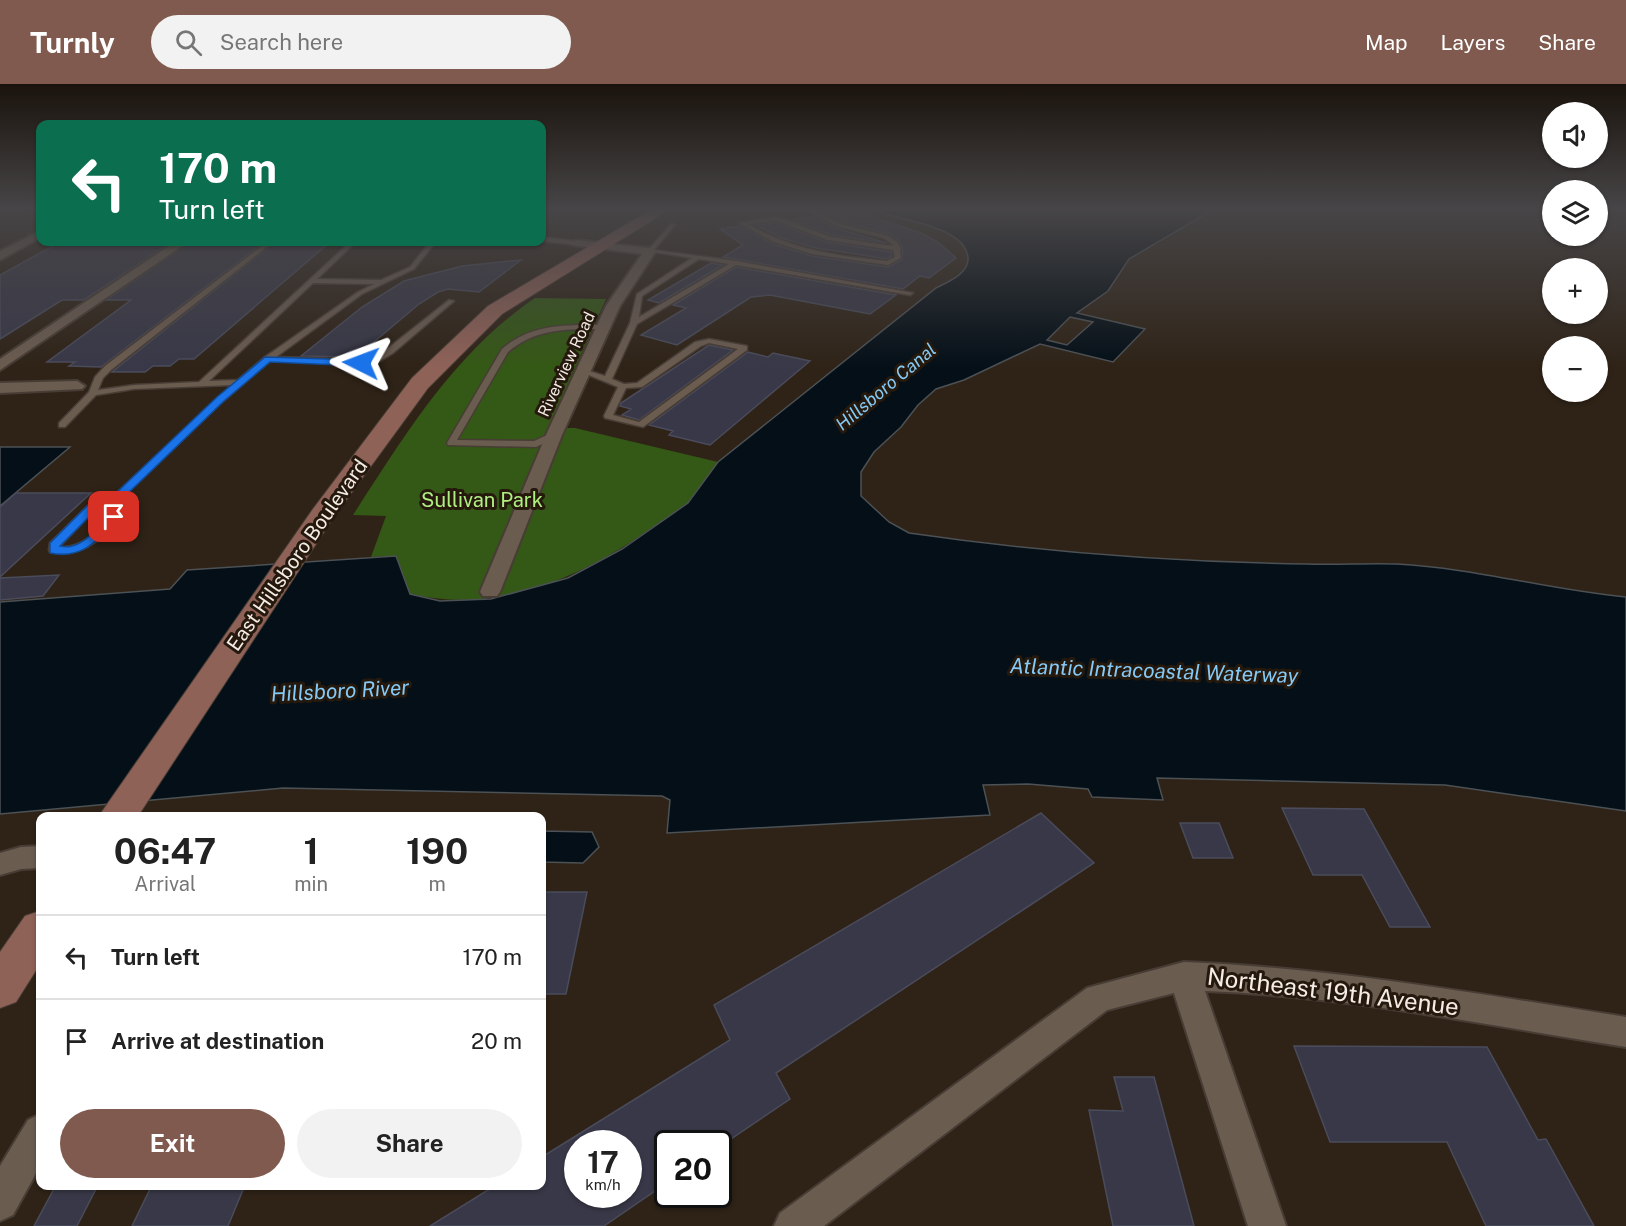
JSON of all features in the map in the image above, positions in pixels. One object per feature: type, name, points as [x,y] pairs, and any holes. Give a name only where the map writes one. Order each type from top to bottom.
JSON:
[{"type":"main road","name":"East Hillsboro Boulevard","points":[[121,812],[322,516],[420,383],[495,310],[510,288],[549,261]]},
{"type":"main road","name":"East Hillsboro Boulevard","points":[[495,310],[537,287],[575,261]]},
{"type":"main road","points":[[0,988],[36,935]]},
{"type":"street","points":[[0,366],[154,261]]},
{"type":"street","name":"Riverview Road","points":[[490,592],[550,450],[554,435],[603,327],[623,288],[642,261]]},
{"type":"street","points":[[0,388],[77,386]]},
{"type":"street","points":[[0,864],[21,858],[36,857]]},
{"type":"street","points":[[1184,976],[1267,1226]]},
{"type":"street","name":"Northeast 19th Avenue","points":[[793,1226],[1098,998],[1184,976],[1262,979],[1344,988],[1626,1032]]},
{"type":"street","points":[[0,1202],[36,1138]]},
{"type":"lane","points":[[62,425],[93,393],[99,377],[108,368],[245,261]]},
{"type":"lane","points":[[201,384],[332,261]]},
{"type":"lane","points":[[121,494],[129,498],[128,504],[88,544],[75,551],[54,550],[54,545],[96,503],[121,494],[240,382],[268,359],[325,316],[379,282],[411,268],[417,261]]},
{"type":"lane","points":[[608,380],[634,322],[639,295],[691,261]]},
{"type":"lane","points":[[725,261],[910,293]]},
{"type":"lane","points":[[874,261],[891,261]]},
{"type":"lane","points":[[634,322],[736,263]]},
{"type":"lane","points":[[311,281],[379,282]]},
{"type":"lane","points":[[268,359],[372,362],[390,351],[451,301]]},
{"type":"lane","points":[[554,435],[536,444],[451,443],[505,351],[513,342],[552,327],[603,327]]},
{"type":"lane","points":[[583,371],[623,386],[639,385],[698,344],[709,341],[744,348],[640,425],[608,416],[623,386]]},
{"type":"lane","points":[[93,393],[134,387],[240,382]]},
{"type":"green space","name":"Sullivan Park","points":[[535,298],[606,299],[548,428],[575,428],[718,462],[696,493],[680,510],[623,547],[566,577],[536,588],[474,599],[442,599],[410,594],[396,556],[371,557],[386,516],[353,515],[433,397],[480,344]]},
{"type":"water","points":[[1127,261],[1108,291],[1077,313],[1145,329],[1113,362],[1040,344],[964,380],[936,389],[874,452],[861,472],[861,496],[889,522],[909,533],[1057,551],[1206,561],[1426,566],[1626,597],[1626,811],[1445,785],[1157,778],[1163,800],[1092,797],[1088,789],[1028,784],[983,785],[990,815],[667,833],[670,800],[662,796],[283,788],[0,814],[0,602],[170,589],[187,570],[396,556],[410,594],[440,601],[491,599],[568,578],[622,549],[688,503],[718,462],[936,288],[957,276],[968,263]],"holes":[[[1070,317],[1093,322],[1067,345],[1047,340]]]},
{"type":"water","points":[[0,447],[70,447],[0,506]]},
{"type":"water","points":[[546,831],[592,832],[599,847],[583,863],[546,862]]},
{"type":"building","points":[[25,261],[143,261],[84,300],[62,300],[0,339],[0,275]]},
{"type":"building","points":[[162,261],[239,261],[101,367],[69,366],[75,362],[47,362],[131,300],[106,300]]},
{"type":"building","points":[[251,261],[308,261],[194,359],[179,359],[170,366],[153,366],[145,372],[112,372]]},
{"type":"building","points":[[519,261],[479,292],[448,289],[438,292],[419,304],[356,357],[301,356],[362,307],[404,281],[462,266]]},
{"type":"building","points":[[747,261],[849,261],[888,267],[899,261],[952,261],[929,278],[920,276],[903,289]]},
{"type":"building","points":[[711,263],[723,265],[659,303],[648,300]]},
{"type":"building","points":[[736,267],[896,295],[870,314],[770,295],[751,297],[677,345],[641,335],[686,308],[673,305]]},
{"type":"building","points":[[709,345],[733,350],[639,420],[622,415],[631,409],[620,406],[621,403]]},
{"type":"building","points":[[748,352],[768,357],[773,353],[810,361],[710,445],[669,435],[673,431],[649,425]]},
{"type":"building","points":[[16,493],[91,493],[0,577],[0,507]]},
{"type":"building","points":[[59,575],[43,596],[0,600],[0,578]]},
{"type":"building","points":[[1282,808],[1364,809],[1430,927],[1390,927],[1362,875],[1313,875]]},
{"type":"building","points":[[1041,813],[1094,863],[776,1073],[790,1099],[732,1138],[732,1130],[654,1130],[654,1192],[642,1200],[642,1130],[585,1130],[730,1040],[714,1005]]},
{"type":"building","points":[[1180,823],[1219,823],[1233,858],[1193,858]]},
{"type":"building","points":[[546,892],[587,892],[566,994],[546,994]]},
{"type":"building","points":[[1294,1046],[1487,1047],[1538,1140],[1546,1139],[1594,1226],[1486,1226],[1447,1142],[1330,1142]]},
{"type":"building","points":[[1114,1077],[1154,1077],[1194,1226],[1113,1226],[1089,1110],[1123,1111]]},
{"type":"building","points":[[564,1143],[564,1208],[630,1208],[604,1226],[430,1226],[488,1190],[546,1190],[546,1155]]},
{"type":"building","points":[[53,1190],[95,1190],[77,1226],[34,1226]]},
{"type":"building","points":[[150,1190],[243,1190],[228,1226],[132,1226]]},
{"type":"route","points":[[114,517],[88,544],[75,551],[54,550],[54,545],[96,503],[121,494],[220,399],[268,359],[361,363]]},
{"type":"water label","name":"Hillsboro Canal","points":[[886,387]]},
{"type":"water label","name":"Atlantic Intracoastal Waterway","points":[[1154,671]]},
{"type":"water label","name":"Hillsboro River","points":[[340,691]]}]
